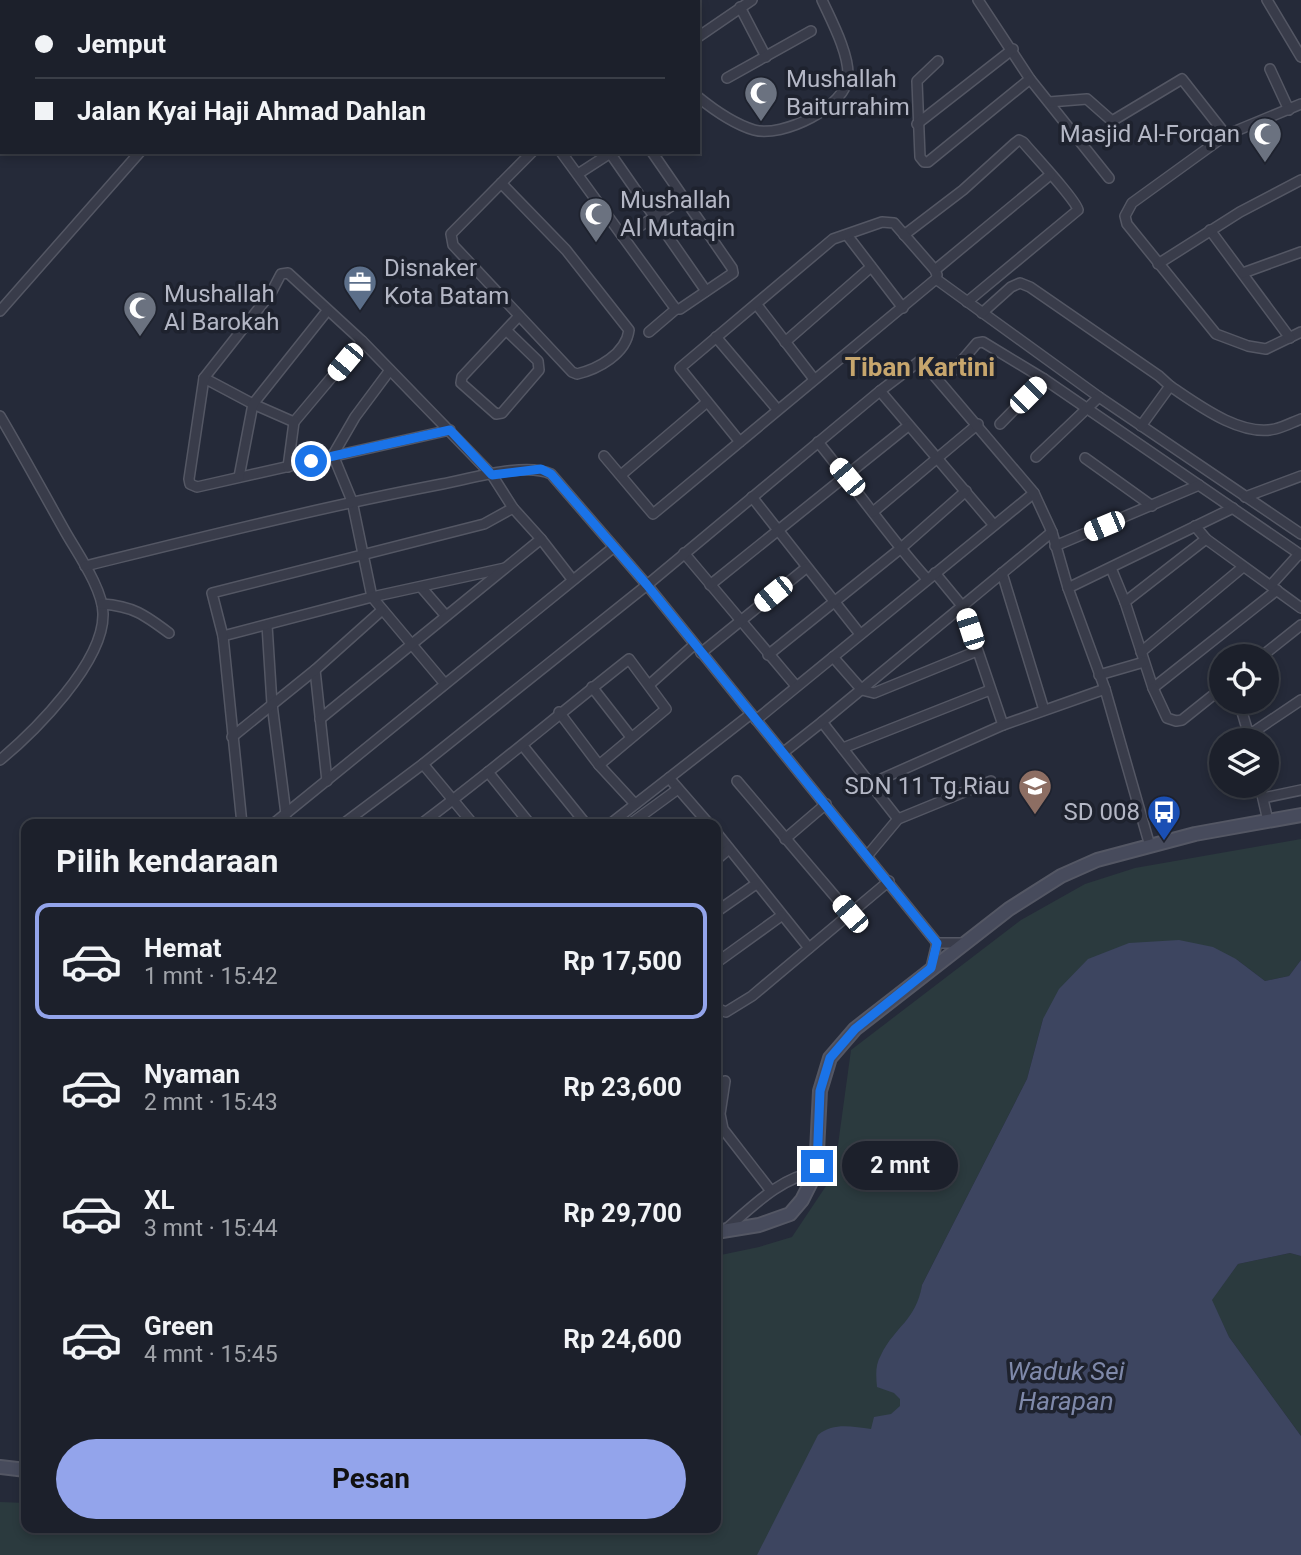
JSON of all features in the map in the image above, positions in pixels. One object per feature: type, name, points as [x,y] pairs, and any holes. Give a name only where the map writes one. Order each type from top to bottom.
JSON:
[{"type":"main road","points":[[721,1232],[759,1225],[790,1214],[802,1200],[816,1172],[820,1091],[830,1058],[855,1029],[1009,909],[1061,876],[1097,860],[1195,834],[1301,815]]},
{"type":"main road","points":[[0,1467],[21,1469]]},
{"type":"street","points":[[700,36],[752,0]]},
{"type":"street","points":[[700,99],[712,108],[755,130],[771,131],[808,120],[833,102],[845,89],[848,76],[846,61],[822,0]]},
{"type":"street","points":[[978,0],[1030,79],[1110,178]]},
{"type":"street","points":[[1268,0],[1301,57]]},
{"type":"street","points":[[740,7],[766,57]]},
{"type":"street","points":[[727,79],[811,31]]},
{"type":"street","points":[[917,124],[1013,50]]},
{"type":"street","points":[[938,61],[917,81],[917,124],[920,157],[924,162],[928,162],[1030,79]]},
{"type":"street","points":[[1270,69],[1289,110]]},
{"type":"street","points":[[1049,102],[1087,99],[1112,121],[1182,79],[1226,135]]},
{"type":"street","points":[[1301,104],[1226,135],[1132,203],[1125,216],[1127,224],[1216,334],[1248,346],[1266,349],[1301,332]]},
{"type":"street","points":[[904,235],[963,190],[1019,140],[1076,201],[1078,210],[967,302]]},
{"type":"street","points":[[0,311],[138,154]]},
{"type":"street","points":[[501,183],[566,250],[629,330],[628,340],[615,355],[593,369],[577,374],[565,365],[453,245],[451,234],[501,183],[530,154]]},
{"type":"street","points":[[563,154],[676,309]]},
{"type":"street","points":[[578,174],[609,154]]},
{"type":"street","points":[[612,154],[706,292]]},
{"type":"street","points":[[649,332],[676,309],[733,274],[732,268],[653,154]]},
{"type":"street","points":[[604,456],[653,514],[777,409],[903,308],[936,275],[1050,176]]},
{"type":"street","points":[[1158,264],[1210,230],[1301,180]]},
{"type":"street","points":[[623,237],[684,198]]},
{"type":"street","points":[[740,442],[680,368],[833,239],[889,221],[894,223],[936,275],[967,302],[1099,397],[1301,534]]},
{"type":"street","points":[[1210,230],[1290,338]]},
{"type":"street","points":[[847,235],[903,308]]},
{"type":"street","points":[[1243,273],[1301,252]]},
{"type":"street","points":[[785,342],[871,267]]},
{"type":"street","points":[[450,430],[197,487],[190,484],[189,479],[204,378],[271,293],[281,274],[288,273],[362,341],[450,430],[492,475],[513,508],[572,579]]},
{"type":"street","points":[[982,313],[1011,287],[1020,283],[1030,287],[1218,417],[1253,429],[1274,429],[1301,419]]},
{"type":"street","points":[[757,305],[814,379]]},
{"type":"street","points":[[239,477],[253,404],[327,311]]},
{"type":"street","points":[[506,330],[538,361],[540,367],[502,413],[496,414],[461,383],[461,380],[506,330],[519,316]]},
{"type":"street","points":[[716,337],[777,409]]},
{"type":"street","points":[[288,467],[294,422],[362,341]]},
{"type":"street","points":[[953,371],[980,341],[1044,379],[1300,554],[1274,587],[1153,688]]},
{"type":"street","points":[[350,819],[423,764],[647,585],[921,360],[1034,493],[1052,532],[1105,689],[1150,846]]},
{"type":"street","points":[[333,455],[355,417],[390,370]]},
{"type":"street","points":[[204,378],[294,422]]},
{"type":"street","points":[[1000,424],[1044,379]]},
{"type":"street","points":[[1141,426],[1170,386]]},
{"type":"street","points":[[880,391],[993,524]]},
{"type":"street","points":[[1036,457],[1099,397]]},
{"type":"street","points":[[621,475],[706,402]]},
{"type":"street","points":[[0,416],[85,566],[102,604],[102,626],[92,659],[28,737],[0,760]]},
{"type":"street","points":[[873,512],[978,425]]},
{"type":"street","points":[[710,585],[908,426]]},
{"type":"street","points":[[818,442],[900,549],[963,607],[1003,725]]},
{"type":"street","points":[[333,455],[352,501],[372,597],[381,611],[445,684]]},
{"type":"street","points":[[1086,458],[1152,506]]},
{"type":"street","points":[[85,566],[352,501],[492,475],[541,469],[551,474],[647,585],[937,943]]},
{"type":"street","points":[[1245,497],[1301,476]]},
{"type":"street","points":[[1055,546],[1199,485]]},
{"type":"street","points":[[768,655],[900,549],[966,491]]},
{"type":"street","points":[[616,819],[796,686],[1034,493]]},
{"type":"street","points":[[752,497],[860,634]]},
{"type":"street","points":[[241,819],[223,636],[212,593],[484,524],[513,508]]},
{"type":"street","points":[[1069,587],[1233,508]]},
{"type":"street","points":[[1195,526],[1206,539],[1301,608]]},
{"type":"street","points":[[784,752],[1052,532]]},
{"type":"street","points":[[320,719],[541,539]]},
{"type":"street","points":[[1125,602],[1206,539]]},
{"type":"street","points":[[280,819],[614,547]]},
{"type":"street","points":[[684,553],[796,686]]},
{"type":"street","points":[[1100,675],[1143,657],[1243,567]]},
{"type":"street","points":[[223,636],[372,597],[505,568]]},
{"type":"street","points":[[701,653],[806,568]]},
{"type":"street","points":[[1111,568],[1153,688],[1167,718],[1176,722],[1182,720],[1209,698]]},
{"type":"street","points":[[1002,573],[1044,710]]},
{"type":"street","points":[[421,587],[446,617]]},
{"type":"street","points":[[102,604],[121,605],[138,611],[169,633]]},
{"type":"street","points":[[232,737],[315,670],[381,611]]},
{"type":"street","points":[[267,625],[272,704],[286,814]]},
{"type":"street","points":[[1277,644],[1301,625]]},
{"type":"street","points":[[649,685],[694,645]]},
{"type":"street","points":[[833,657],[862,690],[874,693],[977,651]]},
{"type":"street","points":[[428,819],[523,746],[559,712],[629,659],[666,709],[599,765]]},
{"type":"street","points":[[315,670],[327,781]]},
{"type":"street","points":[[593,687],[631,737]]},
{"type":"street","points":[[870,784],[1003,725],[1105,689]]},
{"type":"street","points":[[843,748],[990,690]]},
{"type":"street","points":[[1262,728],[1301,700]]},
{"type":"street","points":[[559,712],[599,765],[635,804]]},
{"type":"street","points":[[822,722],[898,819]]},
{"type":"street","points":[[523,746],[582,819]]},
{"type":"street","points":[[423,764],[469,819]]},
{"type":"street","points":[[488,772],[526,819]]},
{"type":"street","points":[[669,778],[704,819]]},
{"type":"street","points":[[737,781],[850,914]]},
{"type":"street","points":[[868,855],[898,819],[991,781]]},
{"type":"street","points":[[637,819],[678,789]]},
{"type":"street","points":[[1279,795],[1301,790]]},
{"type":"street","points":[[1263,798],[1268,821]]},
{"type":"street","points":[[785,839],[826,804]]},
{"type":"street","points":[[721,839],[809,948]]},
{"type":"street","points":[[721,856],[729,849]]},
{"type":"street","points":[[721,1012],[738,1006],[889,881]]},
{"type":"street","points":[[721,908],[756,884]]},
{"type":"street","points":[[721,958],[781,916]]},
{"type":"street","points":[[937,943],[963,943]]},
{"type":"street","points":[[931,968],[937,943]]},
{"type":"street","points":[[721,1102],[725,1082]]},
{"type":"street","points":[[721,1114],[723,1129],[771,1191]]},
{"type":"street","points":[[721,1231],[771,1191],[801,1176],[816,1172]]},
{"type":"shaded area","points":[[1301,839],[1301,960],[1289,976],[1265,981],[1236,959],[1043,1019],[1027,1079],[922,1285],[919,1304],[889,1344],[933,1386],[789,1555],[0,1555],[0,1502],[21,1503],[21,1533],[721,1533],[721,1255],[792,1237],[834,1174],[851,1050],[1021,920],[1085,884],[1135,868]]},
{"type":"shaded area","points":[[1290,1253],[1301,1256],[1301,1436],[1229,1337],[1211,1300],[1238,1264]]},
{"type":"water","name":"Waduk Sei Harapan","points":[[1179,940],[1213,947],[1236,959],[1265,981],[1289,976],[1301,960],[1301,1256],[1290,1253],[1238,1264],[1212,1300],[1229,1337],[1301,1436],[1301,1555],[757,1555],[818,1435],[837,1427],[871,1429],[874,1417],[891,1414],[900,1406],[900,1399],[894,1393],[877,1387],[876,1371],[879,1359],[915,1307],[922,1285],[1027,1079],[1043,1019],[1059,989],[1088,959],[1129,943]]},
{"type":"place","name":"Mushallah Baiturrahim","points":[[761,123]]},
{"type":"place","name":"Masjid Al-Forqan","points":[[1265,164]]},
{"type":"place","name":"Mushallah Al Mutaqin","points":[[596,244]]},
{"type":"place","name":"Disnaker Kota Batam","points":[[360,312]]},
{"type":"place","name":"Mushallah Al Barokah","points":[[140,338]]},
{"type":"place","name":"SDN 11 Tg.Riau","points":[[1035,816]]},
{"type":"place","name":"SD 008","points":[[1164,842]]},
{"type":"district","name":"Tiban Kartini","points":[[920,367]]},
{"type":"route","points":[[311,461],[450,430],[492,475],[531,469],[541,469],[551,474],[647,585],[937,943],[931,968],[855,1029],[830,1058],[820,1091],[817,1166]]}]
